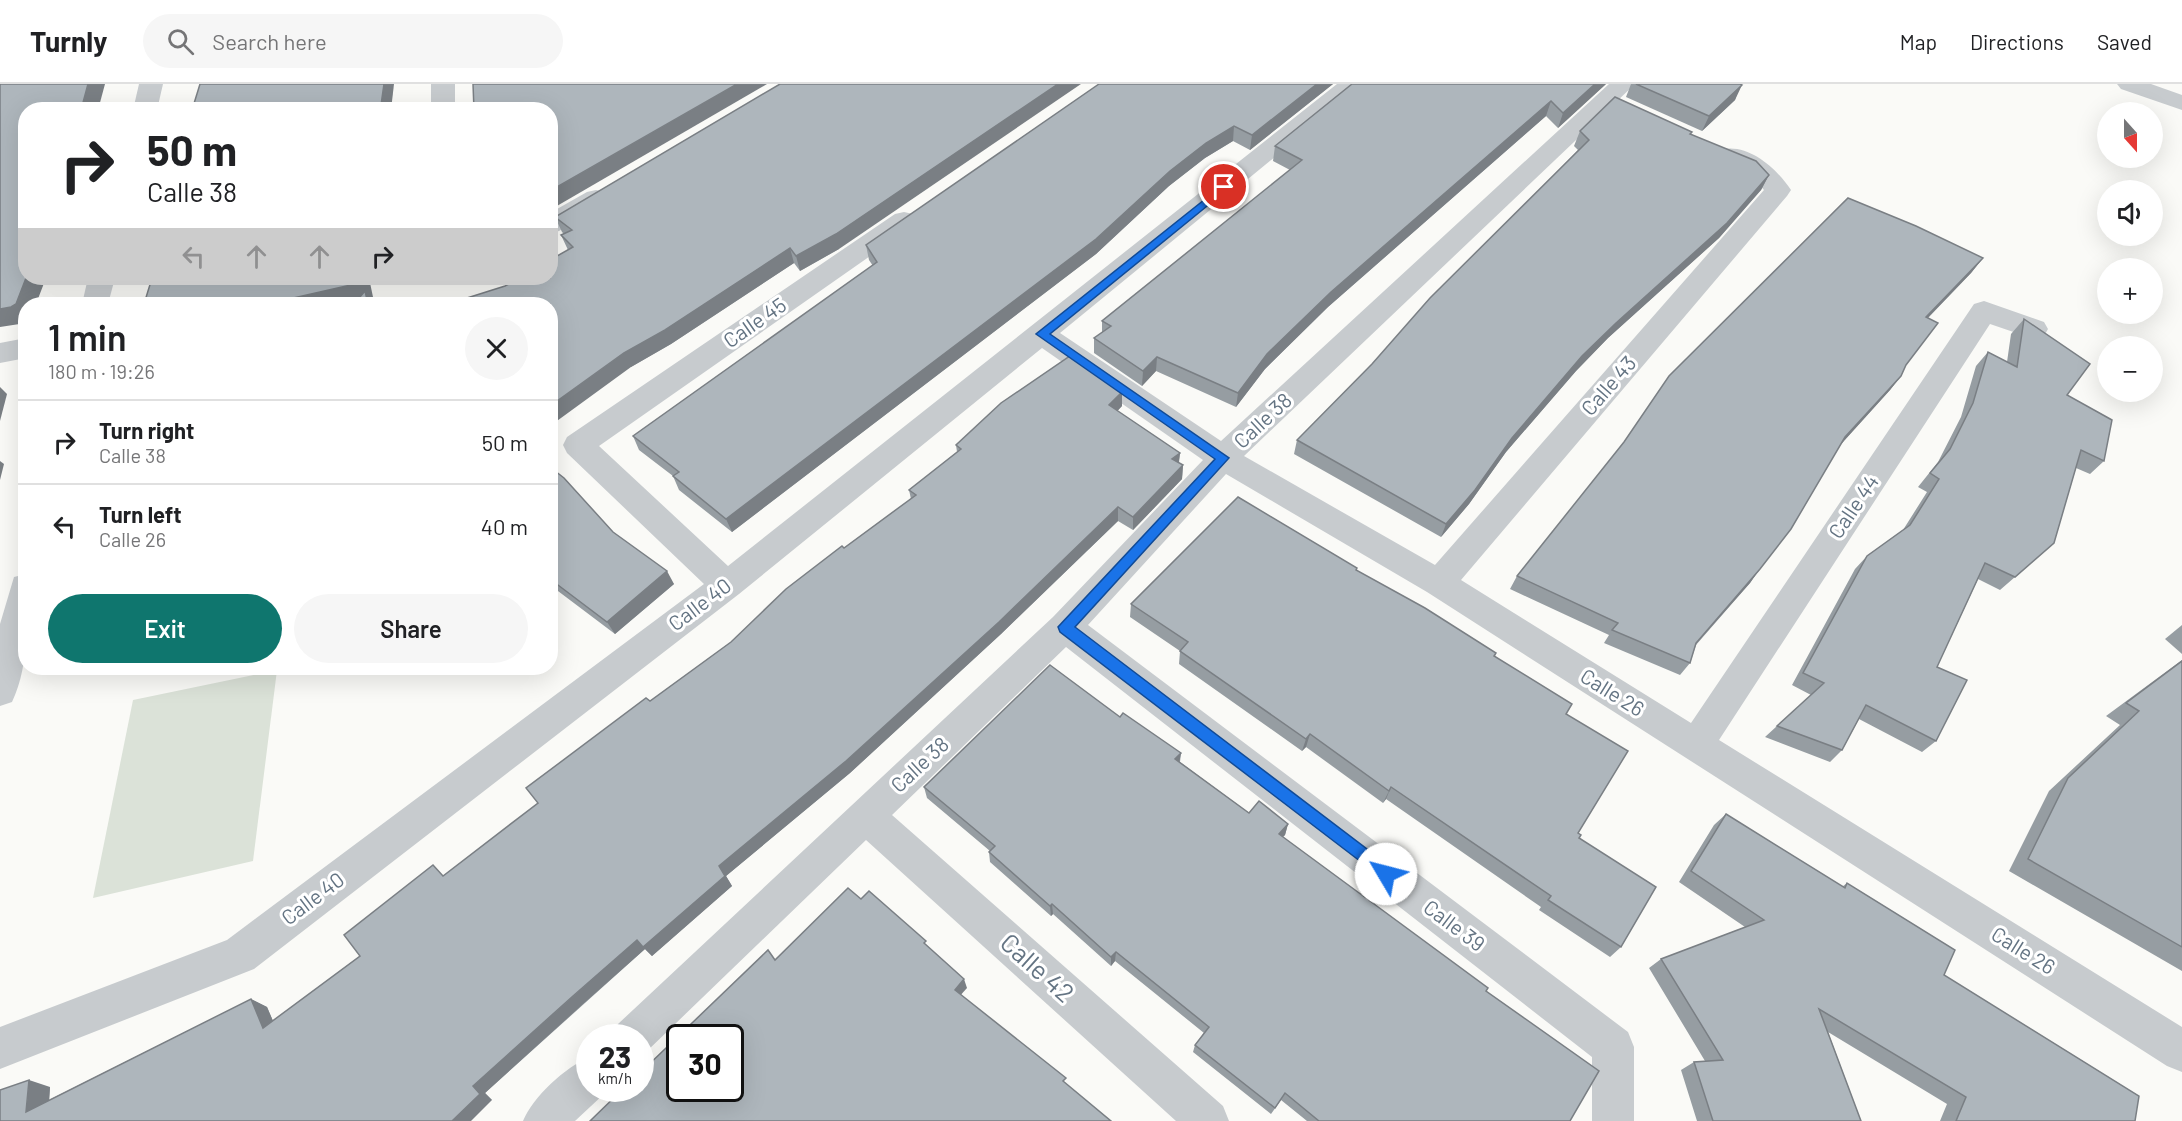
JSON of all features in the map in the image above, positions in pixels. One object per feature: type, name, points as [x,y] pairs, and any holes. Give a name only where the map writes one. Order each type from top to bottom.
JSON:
[{"type":"street","points":[[147,102],[151,84]]},
{"type":"street","points":[[443,84],[443,102]]},
{"type":"street","name":"Calle 40","points":[[0,1048],[240,955],[727,585],[1352,84]]},
{"type":"street","points":[[2129,84],[2182,103]]},
{"type":"street","name":"Calle 38","points":[[647,1024],[1065,627],[1223,458],[1620,98]]},
{"type":"street","name":"Calle 43","points":[[1439,583],[1778,190],[1757,167],[1703,143]]},
{"type":"street","points":[[558,220],[620,184]]},
{"type":"street","name":"Calle 45","points":[[727,585],[578,445],[923,207]]},
{"type":"street","name":"Calle 44","points":[[1695,746],[1984,311],[2034,329]]},
{"type":"street","name":"Calle 26","points":[[1042,334],[1223,458],[1439,583],[2182,1050]]},
{"type":"street","points":[[0,353],[18,350]]},
{"type":"street","points":[[0,691],[18,619]]},
{"type":"street","name":"Calle 39","points":[[1065,627],[1613,1047],[1613,1121]]},
{"type":"street","name":"Calle 42","points":[[866,816],[1208,1121]]},
{"type":"street","points":[[544,1121],[576,1091]]},
{"type":"shaded area","points":[[253,675],[276,675],[253,861],[93,898],[133,700]]},
{"type":"building","points":[[0,84],[88,84],[83,102],[18,102],[18,285],[23,285],[16,304],[0,309]]},
{"type":"building","points":[[200,84],[384,84],[381,102],[194,102]]},
{"type":"building","points":[[473,84],[737,84],[558,186],[558,102],[474,102]]},
{"type":"building","points":[[780,84],[1058,84],[836,234],[796,256],[790,248],[665,330],[624,353],[558,400],[558,297],[470,297],[507,285],[558,285],[558,255],[573,247],[561,235],[572,230],[558,219],[558,215]]},
{"type":"building","points":[[1099,84],[1317,84],[1252,135],[1234,126],[1206,143],[1170,171],[1096,239],[726,519],[673,476],[679,472],[633,436],[877,262],[866,245]]},
{"type":"building","points":[[1352,84],[1595,84],[1563,113],[1551,101],[1331,292],[1267,354],[1238,393],[1157,357],[1143,371],[1094,338],[1111,326],[1102,321],[1302,160],[1275,146]]},
{"type":"building","points":[[1636,84],[1740,84],[1742,85],[1709,116]]},
{"type":"building","points":[[1615,97],[1692,132],[1690,134],[1756,161],[1769,175],[1727,223],[1582,356],[1512,438],[1475,490],[1446,524],[1297,440],[1372,364],[1430,298],[1589,140],[1580,131]]},
{"type":"building","points":[[1848,198],[1916,226],[1983,258],[1926,317],[1938,323],[1906,365],[1901,376],[1845,437],[1791,529],[1696,643],[1690,663],[1612,630],[1618,623],[1517,576],[1624,442],[1669,376]]},
{"type":"building","points":[[150,285],[351,285],[298,297],[146,297]]},
{"type":"building","points":[[2024,319],[2090,364],[2067,395],[2112,420],[2104,461],[2081,450],[2054,543],[2015,577],[1985,563],[1937,667],[1967,680],[1936,741],[1866,705],[1842,750],[1777,726],[1824,683],[1803,673],[1867,556],[1910,525],[1939,479],[1930,473],[1950,449],[1973,403],[1988,352],[2017,367]]},
{"type":"building","points":[[1070,356],[1122,392],[1109,405],[1180,453],[1172,459],[1183,465],[1133,517],[1118,507],[999,622],[846,761],[719,866],[725,876],[643,947],[637,940],[573,996],[473,1086],[480,1094],[452,1121],[0,1121],[0,1090],[29,1080],[26,1112],[251,999],[263,1028],[360,956],[344,935],[433,865],[443,876],[538,803],[526,788],[646,698],[650,701],[731,642],[786,589],[842,546],[844,548],[916,495],[909,490],[961,449],[956,445],[1001,403]]},
{"type":"building","points":[[558,473],[613,532],[667,571],[607,622],[558,585]]},
{"type":"building","points":[[1238,497],[1496,653],[1494,656],[1572,704],[1566,714],[1628,751],[1578,833],[1581,835],[1579,838],[1656,887],[1621,947],[1548,900],[1551,896],[1391,787],[1389,791],[1310,734],[1306,739],[1180,651],[1188,642],[1131,604]]},
{"type":"building","points":[[2182,661],[2182,947],[2028,859],[2068,778],[2139,711],[2126,703]]},
{"type":"building","points":[[1050,665],[1120,717],[1123,713],[1181,753],[1175,759],[1249,813],[1259,801],[1288,824],[1279,834],[1488,988],[1486,991],[1599,1071],[1570,1121],[1319,1121],[1285,1093],[1275,1108],[1195,1045],[1209,1027],[1116,952],[1111,957],[1052,904],[1050,906],[989,852],[995,846],[924,787]]},
{"type":"building","points":[[1726,814],[1845,888],[1847,883],[1955,950],[1944,975],[2139,1096],[2135,1121],[1956,1121],[1966,1097],[1819,1009],[1861,1121],[1713,1121],[1694,1062],[1723,1060],[1661,959],[1764,920],[1691,871]]},
{"type":"building","points":[[848,888],[861,899],[869,891],[926,941],[924,943],[964,979],[955,990],[1066,1078],[1063,1081],[1111,1121],[590,1121],[610,1102],[654,1102],[654,1060],[666,1048],[666,1102],[744,1102],[744,1024],[691,1024],[768,950],[775,960]]},
{"type":"route","points":[[1224,187],[1042,334],[1223,458],[1065,627],[1386,874]]}]
